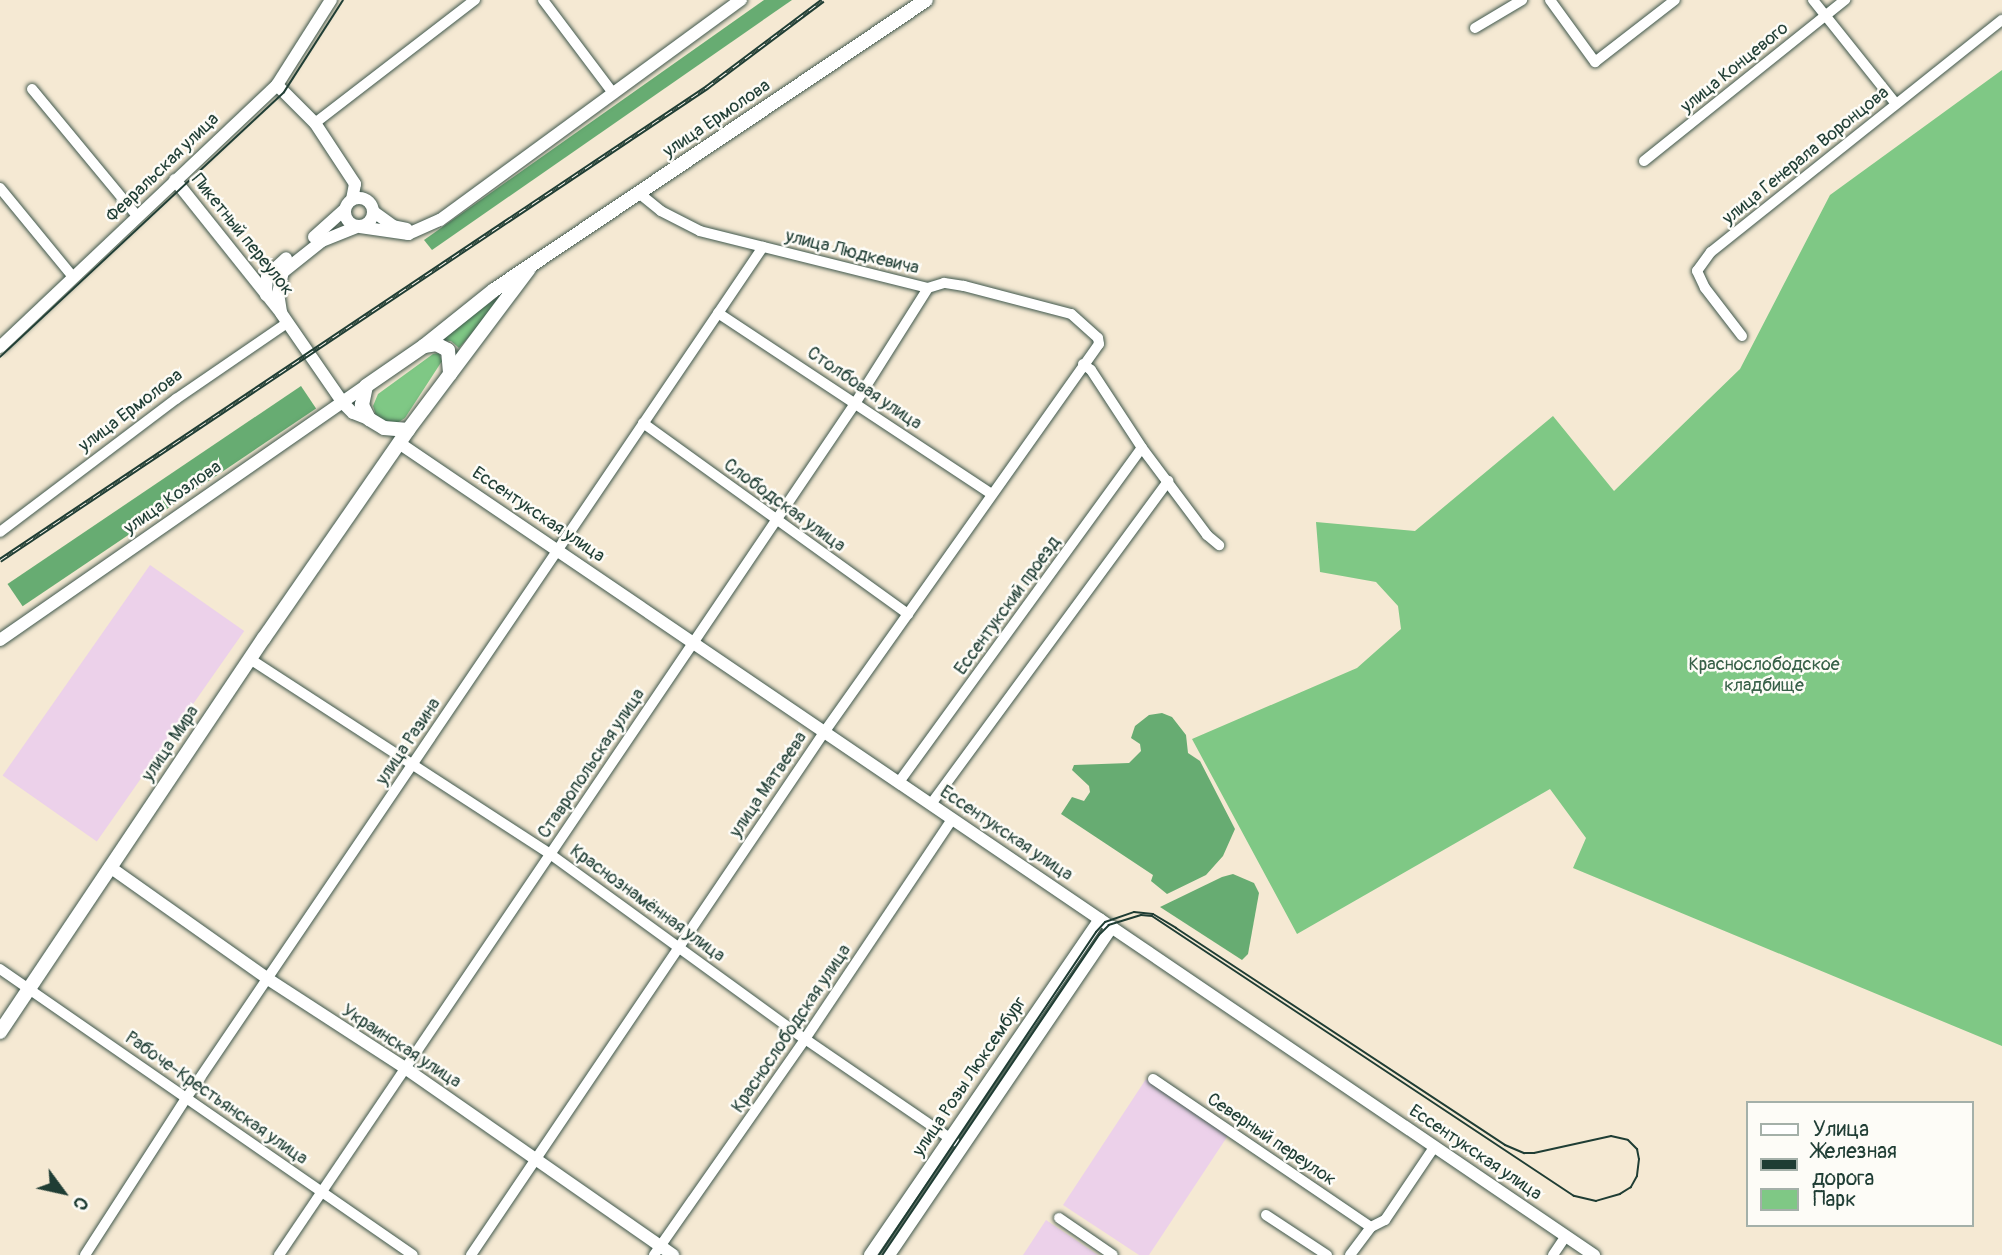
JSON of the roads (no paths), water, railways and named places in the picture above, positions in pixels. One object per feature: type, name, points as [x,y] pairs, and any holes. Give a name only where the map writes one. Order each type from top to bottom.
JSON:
[{"type":"main road","name":"улица Ермолова","points":[[529,270],[926,0]]},
{"type":"main road","points":[[366,386],[424,346],[494,290],[529,270]]},
{"type":"main road","name":"улица Мира","points":[[0,1031],[26,988],[408,430],[529,270]]},
{"type":"main road","points":[[424,346],[436,344],[448,350],[450,373]]},
{"type":"main road","name":"улица Мира","points":[[366,386],[362,405],[383,433],[386,447],[375,478]]},
{"type":"main road","points":[[372,421],[393,431],[408,430]]},
{"type":"street","name":"Февральская улица","points":[[0,347],[277,85],[331,0]]},
{"type":"street","points":[[315,123],[475,0]]},
{"type":"street","points":[[543,0],[613,93]]},
{"type":"street","points":[[355,184],[347,220],[358,227],[397,234],[421,230],[449,213],[741,0]]},
{"type":"street","points":[[1475,28],[1522,0]]},
{"type":"street","points":[[1550,0],[1595,62],[1675,0]]},
{"type":"street","points":[[1813,0],[1896,104]]},
{"type":"street","name":"улица Концевого","points":[[1644,161],[1845,0]]},
{"type":"street","name":"улица Генерала Воронцова","points":[[1742,336],[1704,288],[1697,271],[1711,252],[2002,20]]},
{"type":"street","points":[[277,85],[315,123],[374,212],[393,226],[421,230]]},
{"type":"street","points":[[32,89],[138,217]]},
{"type":"street","name":"Пикетный переулок","points":[[175,180],[284,318],[343,403]]},
{"type":"street","points":[[0,188],[73,277]]},
{"type":"street","name":"улица Людкевича","points":[[640,194],[661,211],[700,230],[928,288],[944,283],[964,286],[1071,314],[1098,338]]},
{"type":"street","points":[[266,295],[267,276],[284,259],[334,222],[349,205],[366,200]]},
{"type":"street","points":[[284,318],[278,293],[283,272],[321,241],[370,222],[374,212]]},
{"type":"street","name":"улица Разина","points":[[85,1255],[187,1097],[763,247]]},
{"type":"street","name":"Ставропольская улица","points":[[279,1255],[856,402],[928,288]]},
{"type":"street","name":"Столбовая улица","points":[[718,313],[991,494]]},
{"type":"street","name":"улица Ермолова","points":[[0,532],[284,318]]},
{"type":"street","name":"улица Матвеева","points":[[471,1255],[825,731],[1099,344],[1098,338]]},
{"type":"street","points":[[1083,364],[1091,370],[1142,448],[1207,535],[1219,545]]},
{"type":"street","name":"улица Козлова","points":[[0,640],[366,386]]},
{"type":"street","points":[[343,403],[353,412],[372,421]]},
{"type":"street","name":"Слободская улица","points":[[643,424],[908,614]]},
{"type":"street","name":"Ессентукская улица","points":[[399,443],[1594,1255]]},
{"type":"street","name":"Ессентукский проезд","points":[[899,782],[1142,448]]},
{"type":"street","points":[[931,804],[1168,481]]},
{"type":"street","name":"Краснознамённая улица","points":[[250,659],[550,854],[805,1039],[963,1148]]},
{"type":"street","name":"Краснослободская улица","points":[[657,1251],[805,1039],[952,819]]},
{"type":"street","name":"Украинская улица","points":[[110,867],[268,979],[405,1068],[536,1160],[657,1251],[673,1255]]},
{"type":"street","name":"улица Розы Люксембург","points":[[870,1255],[1100,919]]},
{"type":"street","name":"улица Розы Люксембург","points":[[889,1255],[1112,927]]},
{"type":"street","name":"Рабоче-Крестьянская улица","points":[[0,969],[413,1255]]},
{"type":"street","name":"Северный переулок","points":[[1153,1079],[1371,1227]]},
{"type":"street","points":[[1350,1255],[1371,1227],[1385,1220],[1435,1146]]},
{"type":"street","points":[[1266,1215],[1327,1255]]},
{"type":"street","points":[[1059,1218],[1113,1255]]},
{"type":"street","points":[[1553,1255],[1566,1236]]},
{"type":"tram line","points":[[0,357],[284,92],[343,0]]},
{"type":"tram line","points":[[879,1255],[1096,932],[1105,922],[1134,912],[1153,914],[1176,928],[1505,1145],[1524,1153],[1534,1153],[1611,1136],[1628,1140],[1637,1149],[1639,1159],[1637,1176],[1631,1187],[1620,1194],[1596,1201],[1574,1196],[1152,916],[1141,915],[1109,925],[1099,935],[882,1255]]},
{"type":"railway","points":[[0,560],[707,87],[823,0]]},
{"type":"park label","name":"Краснослободское кладбище","points":[[1764,676]]}]
